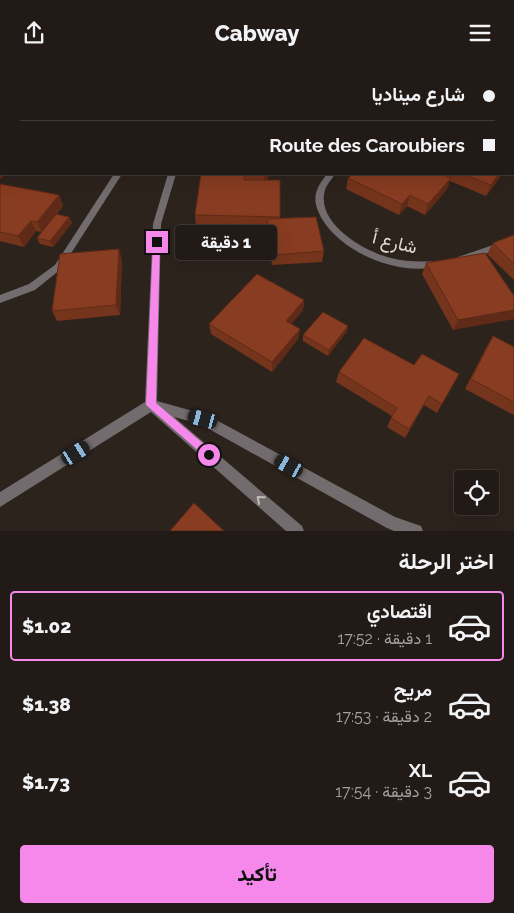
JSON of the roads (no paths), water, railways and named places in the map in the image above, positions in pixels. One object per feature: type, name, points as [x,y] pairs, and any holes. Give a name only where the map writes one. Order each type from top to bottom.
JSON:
[{"type":"street","points":[[0,299],[32,287],[58,267],[117,175]]},
{"type":"street","points":[[151,405],[157,224],[172,175]]},
{"type":"street","name":"شارع أ","points":[[330,175],[320,192],[320,204],[325,217],[334,230],[348,242],[378,257],[406,264],[428,265],[449,263],[514,241]]},
{"type":"street","points":[[151,405],[297,531]]},
{"type":"street","points":[[0,500],[151,405],[203,419],[392,523],[416,531]]}]
